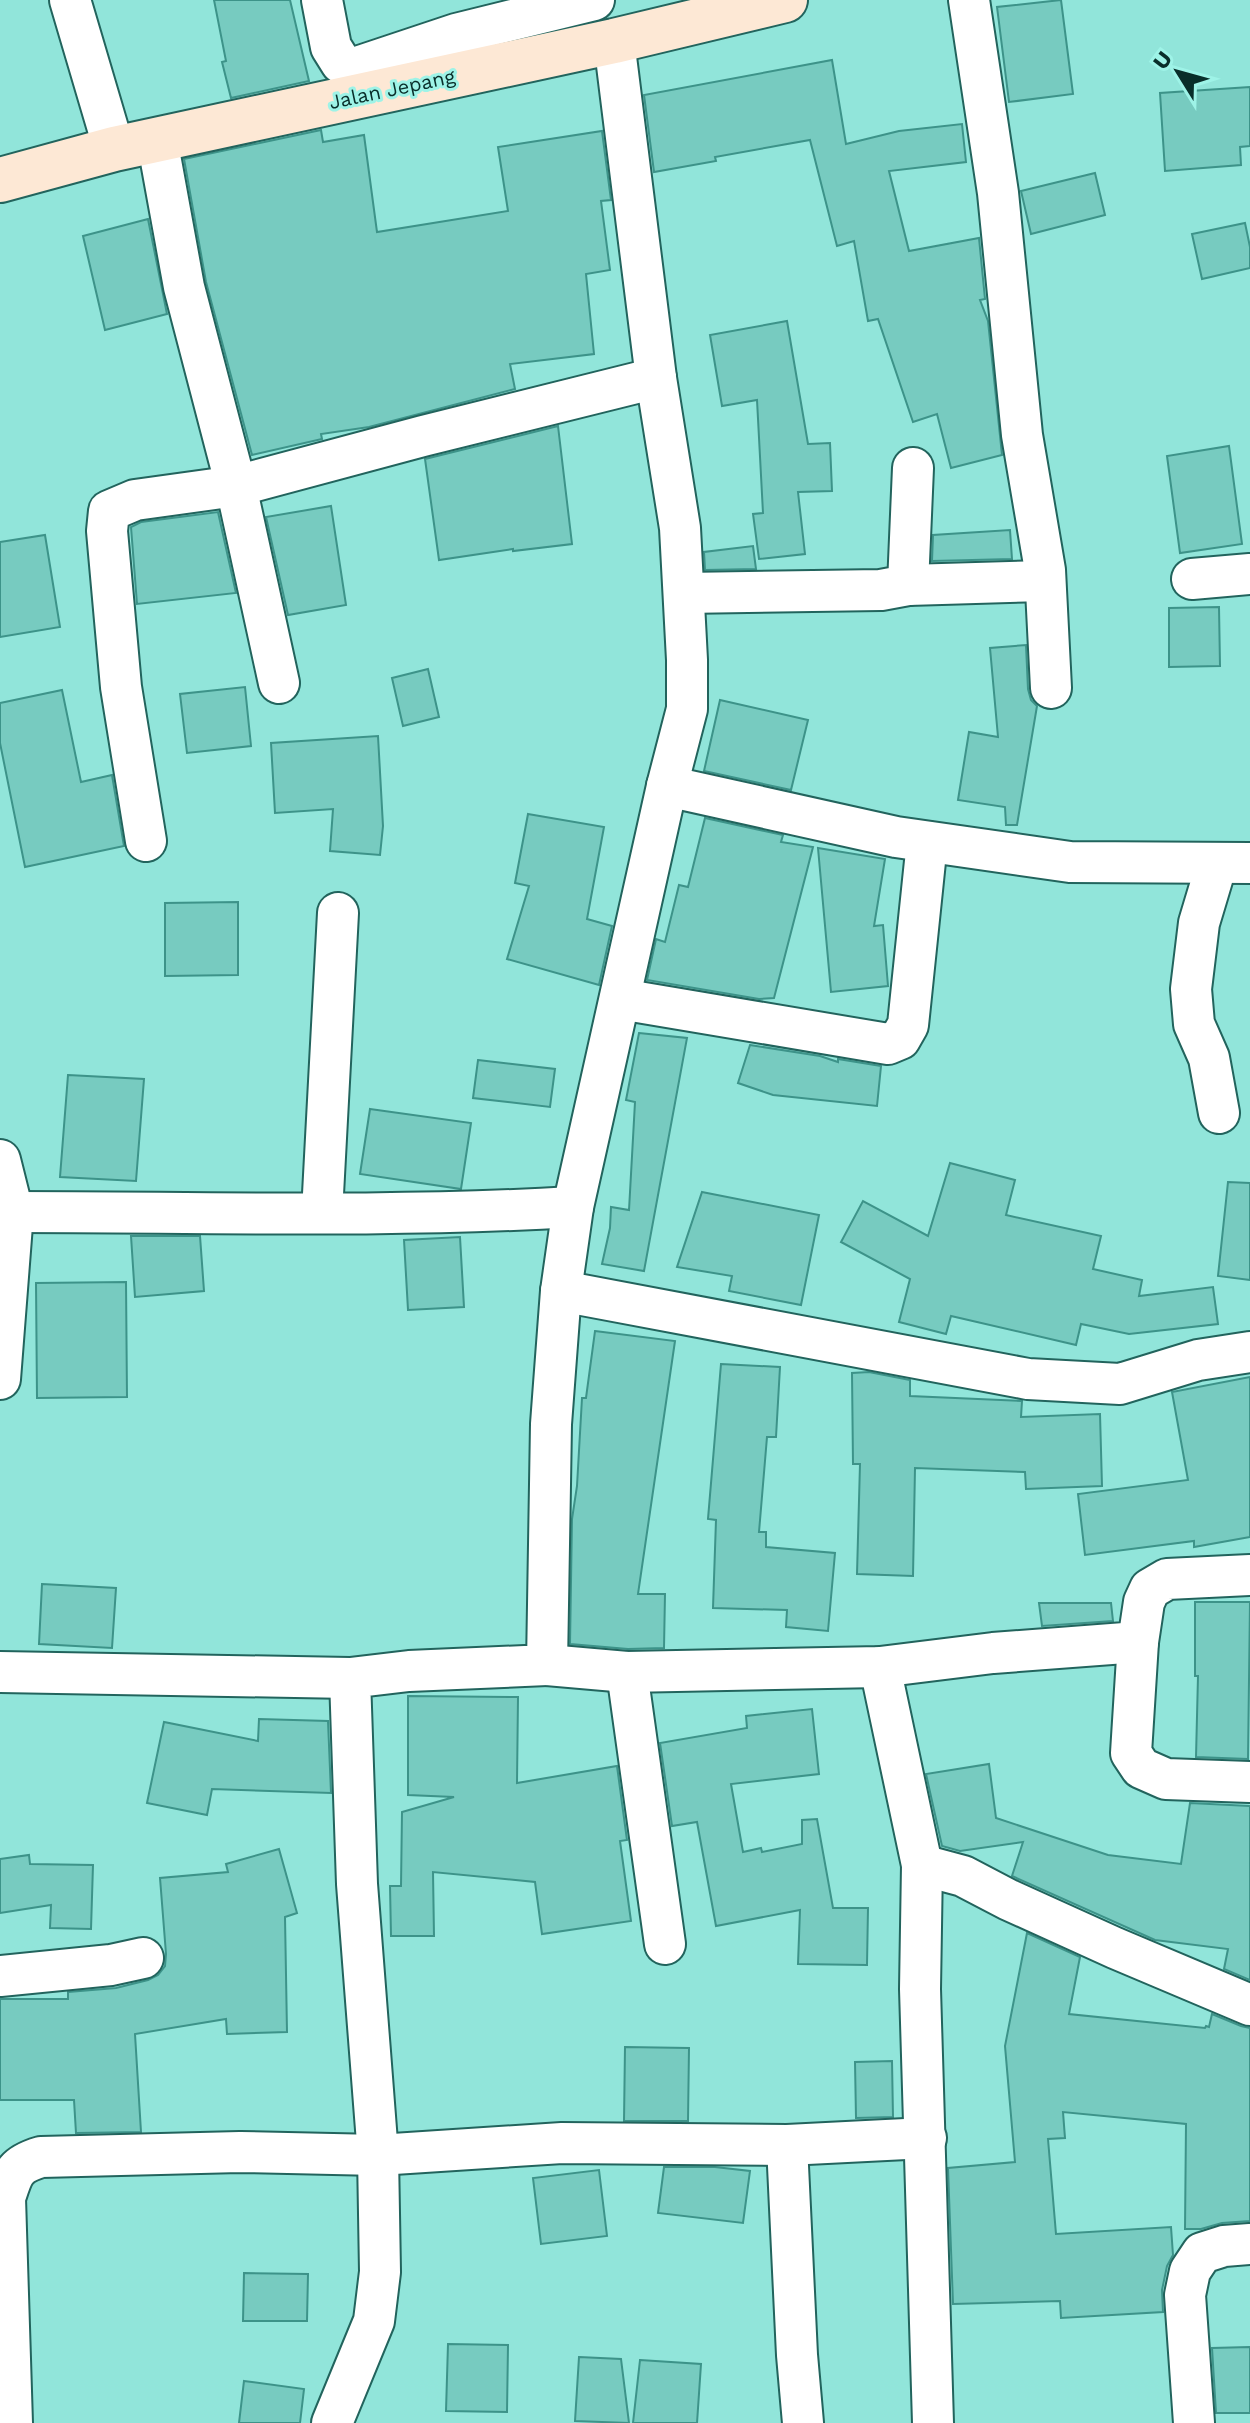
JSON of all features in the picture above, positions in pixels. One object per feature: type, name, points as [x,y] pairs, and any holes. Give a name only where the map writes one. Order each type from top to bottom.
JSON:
[{"type":"street","points":[[70,0],[114,149]]},
{"type":"street","points":[[322,0],[331,47],[341,63],[354,68],[456,34],[594,0]]},
{"type":"street","name":"Jalan Jepang","points":[[0,180],[157,139],[614,41],[785,0]]},
{"type":"street","points":[[969,0],[998,193],[1022,435],[1045,570],[1051,688]]},
{"type":"street","points":[[547,1665],[551,1424],[561,1291],[573,1207],[687,709],[680,528],[656,378],[614,41]]},
{"type":"street","points":[[157,139],[184,287],[236,486],[279,683]]},
{"type":"street","points":[[146,841],[121,687],[107,531],[109,511],[135,500],[236,486],[656,378]]},
{"type":"street","points":[[908,585],[913,468]]},
{"type":"street","points":[[1192,579],[1250,574]]},
{"type":"street","points":[[684,593],[881,590],[908,585],[1045,581]]},
{"type":"street","points":[[667,786],[896,837],[1070,862],[1233,863],[1199,923],[1191,989],[1194,1024],[1209,1058],[1219,1113]]},
{"type":"street","points":[[620,999],[888,1044],[900,1039],[908,1025],[927,842]]},
{"type":"street","points":[[322,1213],[338,913]]},
{"type":"street","points":[[0,1160],[13,1212],[0,1379]]},
{"type":"street","points":[[13,1212],[322,1213],[573,1207]]},
{"type":"street","points":[[561,1291],[1028,1379],[1120,1384],[1198,1360],[1250,1352]]},
{"type":"street","points":[[1250,1575],[1167,1579],[1150,1589],[1144,1602],[1138,1642],[1131,1753],[1141,1768],[1166,1779],[1250,1782]]},
{"type":"street","points":[[0,1672],[350,1678],[409,1671],[547,1665],[627,1672],[880,1667],[993,1653],[1138,1642]]},
{"type":"street","points":[[880,1667],[922,1865],[920,1989],[933,2423]]},
{"type":"street","points":[[627,1672],[665,1944]]},
{"type":"street","points":[[332,2423],[374,2321],[380,2272],[378,2155],[357,1884],[350,1678]]},
{"type":"street","points":[[922,1865],[963,1876],[1115,1948],[1250,2005]]},
{"type":"street","points":[[0,1976],[111,1965],[143,1958]]},
{"type":"street","points":[[12,2423],[5,2198],[13,2174],[23,2162],[41,2157],[240,2152],[378,2155],[562,2143],[787,2145],[926,2138]]},
{"type":"street","points":[[787,2145],[803,2423]]},
{"type":"street","points":[[1194,2423],[1185,2295],[1190,2271],[1202,2253],[1224,2246],[1250,2244]]},
{"type":"building","points":[[214,0],[290,0],[309,81],[231,98],[222,62],[226,61]]},
{"type":"building","points":[[1061,0],[1073,94],[1009,102],[997,7]]},
{"type":"building","points":[[832,60],[846,144],[899,131],[962,124],[966,162],[889,171],[909,251],[979,238],[985,299],[980,300],[988,321],[1002,455],[951,468],[937,414],[913,422],[878,319],[868,321],[854,241],[837,246],[810,140],[715,157],[716,161],[654,172],[644,95]]},
{"type":"building","points":[[1250,87],[1250,146],[1240,147],[1241,165],[1165,171],[1160,93]]},
{"type":"building","points":[[321,130],[323,142],[364,135],[377,232],[508,211],[498,147],[602,131],[611,200],[601,201],[610,270],[586,274],[594,354],[510,364],[515,389],[369,427],[321,434],[322,439],[252,455],[206,282],[184,159]]},
{"type":"building","points":[[1095,173],[1105,215],[1031,234],[1021,191]]},
{"type":"building","points":[[148,219],[167,314],[105,330],[83,236]]},
{"type":"building","points":[[1245,223],[1250,268],[1202,279],[1192,234]]},
{"type":"building","points":[[787,321],[808,444],[830,443],[832,491],[798,492],[805,554],[759,559],[753,514],[763,513],[757,400],[722,406],[710,335]]},
{"type":"building","points":[[558,426],[572,544],[439,560],[425,459]]},
{"type":"building","points":[[1229,446],[1242,544],[1180,553],[1167,456]]},
{"type":"building","points":[[331,506],[346,605],[288,615],[266,517]]},
{"type":"building","points":[[218,512],[236,593],[137,604],[131,527],[141,522]]},
{"type":"building","points":[[1010,530],[1012,559],[932,561],[933,535]]},
{"type":"building","points":[[45,535],[60,627],[0,637],[0,542]]},
{"type":"building","points":[[753,546],[756,569],[705,570],[704,552]]},
{"type":"building","points":[[1219,607],[1220,666],[1169,667],[1169,608]]},
{"type":"building","points":[[1026,645],[1028,689],[1031,700],[1037,706],[1017,825],[1006,825],[1005,807],[958,800],[969,732],[998,737],[990,648]]},
{"type":"building","points":[[428,669],[439,717],[403,726],[392,678]]},
{"type":"building","points":[[245,687],[251,746],[187,753],[180,694]]},
{"type":"building","points":[[62,690],[81,782],[112,775],[124,846],[25,867],[0,743],[0,703]]},
{"type":"building","points":[[720,700],[808,720],[791,790],[704,771]]},
{"type":"building","points":[[378,736],[383,826],[380,855],[330,851],[333,809],[275,813],[271,743]]},
{"type":"building","points":[[528,814],[604,827],[587,919],[612,926],[599,985],[507,959],[529,886],[515,883]]},
{"type":"building","points":[[705,818],[783,835],[781,842],[813,847],[774,998],[759,999],[647,980],[656,939],[665,942],[679,885],[688,887]]},
{"type":"building","points":[[818,848],[885,859],[874,926],[883,925],[888,986],[831,992]]},
{"type":"building","points":[[238,902],[238,975],[165,976],[165,903]]},
{"type":"building","points":[[639,1033],[687,1038],[644,1271],[602,1264],[611,1207],[629,1210],[635,1102],[626,1100]]},
{"type":"building","points":[[750,1045],[820,1056],[838,1062],[838,1059],[881,1066],[877,1106],[773,1095],[738,1083]]},
{"type":"building","points":[[478,1060],[555,1069],[550,1107],[473,1098]]},
{"type":"building","points":[[68,1075],[144,1079],[136,1181],[60,1177]]},
{"type":"building","points":[[370,1109],[471,1123],[461,1189],[360,1174]]},
{"type":"building","points":[[950,1163],[1015,1180],[1006,1215],[1101,1236],[1093,1269],[1142,1280],[1139,1296],[1213,1287],[1218,1324],[1129,1334],[1081,1324],[1076,1345],[951,1316],[946,1334],[899,1322],[910,1279],[841,1242],[863,1201],[928,1236]]},
{"type":"building","points":[[1228,1182],[1250,1183],[1250,1280],[1218,1276]]},
{"type":"building","points":[[702,1192],[819,1215],[801,1305],[729,1291],[732,1276],[677,1267]]},
{"type":"building","points":[[131,1236],[200,1236],[204,1291],[135,1297]]},
{"type":"building","points":[[460,1237],[464,1307],[408,1310],[404,1240]]},
{"type":"building","points":[[126,1282],[127,1397],[37,1398],[36,1283]]},
{"type":"building","points":[[595,1331],[675,1341],[638,1594],[665,1594],[664,1648],[628,1649],[570,1644],[572,1519],[582,1398],[586,1398]]},
{"type":"building","points":[[721,1364],[780,1367],[776,1437],[767,1437],[759,1532],[766,1532],[766,1547],[835,1553],[828,1631],[786,1627],[787,1610],[713,1608],[716,1520],[708,1519]]},
{"type":"building","points":[[869,1372],[910,1380],[910,1396],[1022,1401],[1021,1417],[1100,1414],[1102,1486],[1026,1489],[1025,1472],[915,1468],[913,1576],[857,1574],[860,1464],[853,1464],[852,1373]]},
{"type":"building","points":[[1250,1377],[1250,1537],[1194,1547],[1194,1541],[1085,1555],[1078,1494],[1188,1480],[1172,1392]]},
{"type":"building","points":[[42,1584],[116,1588],[112,1648],[39,1644]]},
{"type":"building","points":[[1195,1602],[1250,1602],[1248,1759],[1196,1757],[1198,1676],[1195,1676]]},
{"type":"building","points":[[1039,1603],[1111,1603],[1113,1621],[1042,1626]]},
{"type":"building","points":[[408,1696],[518,1697],[517,1783],[617,1766],[627,1840],[620,1841],[631,1921],[542,1934],[535,1882],[433,1872],[434,1936],[391,1936],[390,1886],[401,1886],[402,1812],[454,1797],[408,1795]]},
{"type":"building","points":[[812,1709],[819,1774],[731,1784],[743,1852],[761,1848],[762,1852],[802,1844],[802,1820],[817,1819],[833,1908],[868,1908],[867,1965],[798,1964],[800,1910],[716,1926],[697,1822],[672,1826],[660,1743],[747,1728],[746,1716]]},
{"type":"building","points":[[259,1719],[328,1721],[331,1793],[212,1789],[207,1815],[147,1803],[164,1722],[258,1741]]},
{"type":"building","points":[[989,1764],[996,1818],[1108,1855],[1181,1864],[1190,1803],[1250,1806],[1250,1980],[1224,1969],[1228,1949],[1155,1940],[1012,1876],[1023,1842],[960,1851],[942,1846],[926,1774]]},
{"type":"building","points":[[279,1849],[297,1913],[285,1917],[287,2032],[227,2034],[226,2019],[135,2034],[141,2132],[76,2133],[74,2100],[0,2100],[0,1999],[68,1999],[68,1992],[116,1988],[158,1975],[165,1966],[166,1954],[160,1878],[228,1872],[226,1864]]},
{"type":"building","points":[[29,1855],[30,1864],[93,1865],[91,1929],[50,1928],[51,1905],[0,1913],[0,1859]]},
{"type":"building","points":[[1027,1933],[1080,1957],[1069,2014],[1205,2028],[1209,2027],[1212,2014],[1250,2028],[1250,2221],[1185,2229],[1186,2124],[1063,2112],[1065,2138],[1048,2139],[1056,2234],[1171,2227],[1173,2255],[1167,2266],[1162,2290],[1163,2312],[1061,2318],[1060,2301],[953,2304],[948,2168],[1015,2162],[1005,2046]]},
{"type":"building","points":[[625,2047],[689,2048],[688,2121],[624,2121]]},
{"type":"building","points":[[892,2061],[893,2117],[856,2118],[855,2062]]},
{"type":"building","points":[[664,2167],[750,2171],[743,2223],[658,2213]]},
{"type":"building","points":[[599,2170],[607,2236],[541,2244],[533,2178]]},
{"type":"building","points":[[244,2273],[308,2274],[307,2321],[243,2321]]},
{"type":"building","points":[[448,2344],[508,2345],[507,2412],[446,2411]]},
{"type":"building","points":[[1250,2347],[1250,2413],[1216,2413],[1212,2348]]},
{"type":"building","points":[[579,2357],[621,2359],[629,2423],[575,2421]]},
{"type":"building","points":[[640,2360],[701,2364],[697,2423],[633,2423]]},
{"type":"building","points":[[244,2381],[304,2389],[300,2423],[239,2423]]}]
